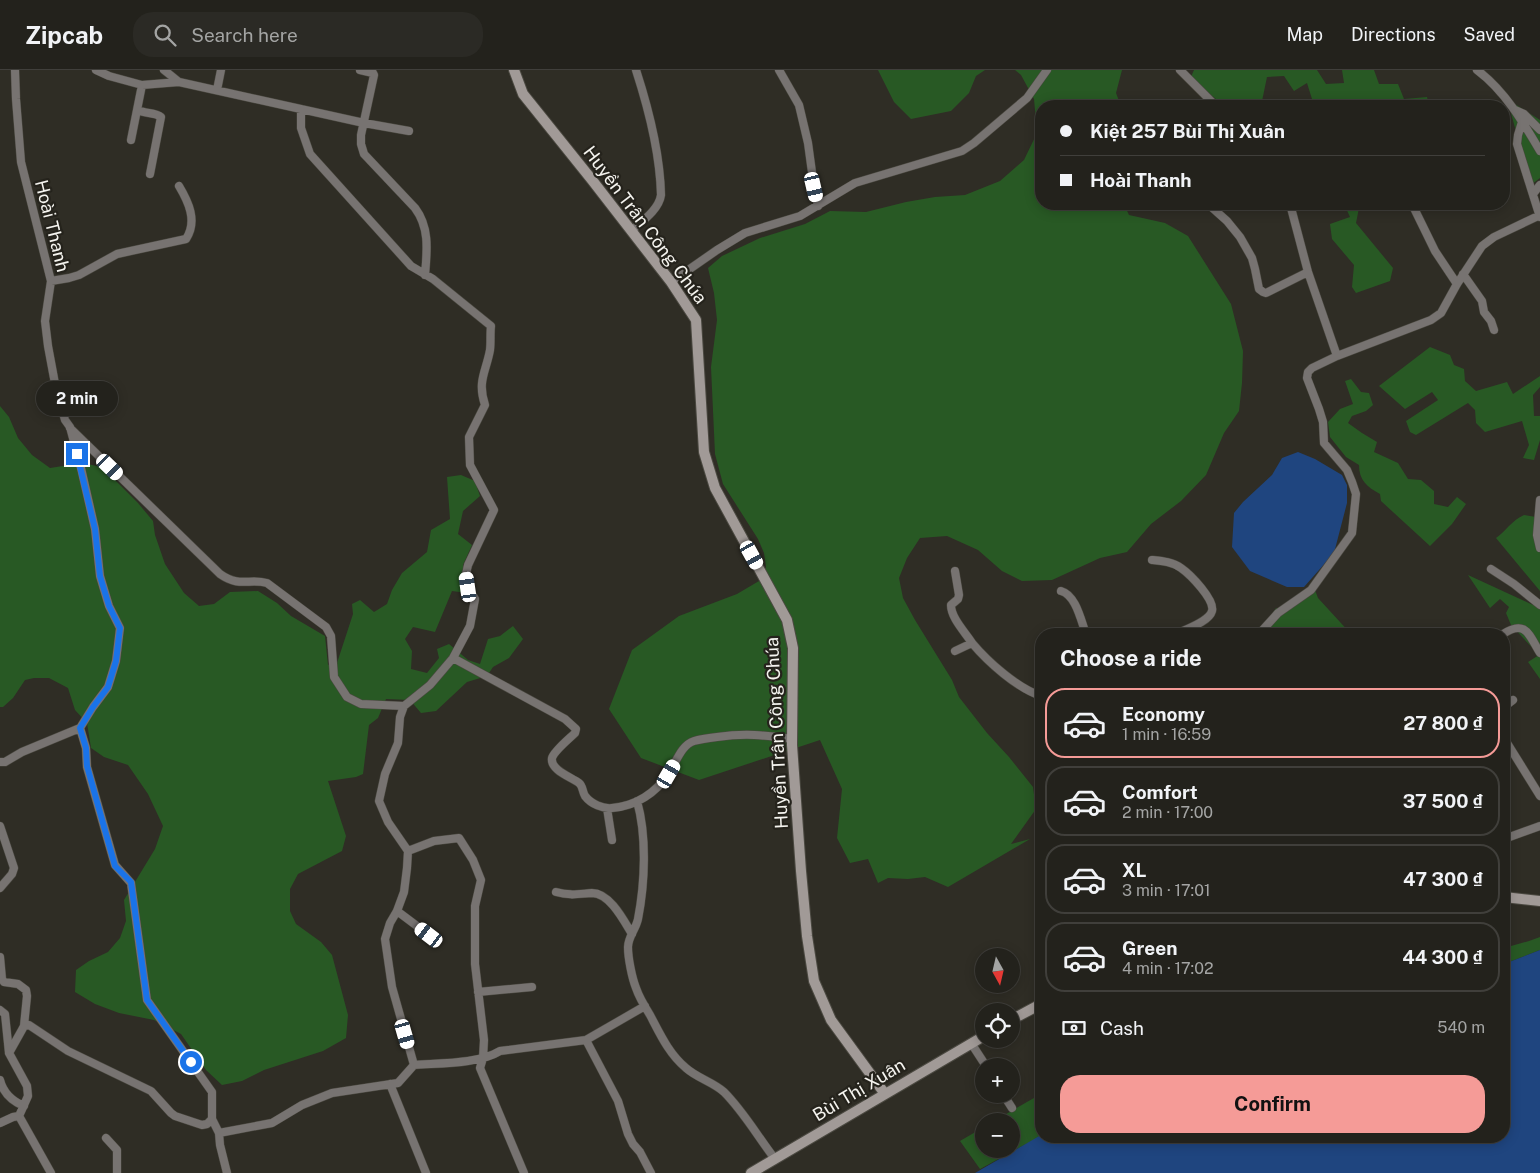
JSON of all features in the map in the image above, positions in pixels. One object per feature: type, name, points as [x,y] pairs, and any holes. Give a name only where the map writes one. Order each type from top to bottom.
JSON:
[{"type":"street","name":"Hoài Thanh","points":[[16,70],[16,99],[21,162],[51,281],[44,321],[56,389],[65,420],[70,428],[81,468],[95,529],[100,576],[109,606],[120,628],[116,661],[108,687],[80,728]]},
{"type":"street","points":[[96,70],[109,76],[142,85],[179,82],[364,123],[409,131]]},
{"type":"street","points":[[164,70],[179,82]]},
{"type":"street","points":[[217,90],[222,70]]},
{"type":"street","points":[[360,70],[374,74],[361,135],[364,154],[422,217],[425,226],[427,254],[425,275]]},
{"type":"street","name":"Huyền Trân Công Chúa","points":[[514,70],[523,94],[671,282],[696,320],[704,452],[715,488],[787,620],[794,648],[792,739],[801,871],[807,936],[814,981],[831,1020],[885,1094]]},
{"type":"street","points":[[631,231],[655,208],[660,201],[661,195],[654,137],[647,105],[636,70]]},
{"type":"street","points":[[779,70],[799,105],[808,143],[818,206]]},
{"type":"street","points":[[671,282],[717,250],[746,233],[800,216],[854,183],[970,147],[1028,98],[1047,70]]},
{"type":"street","points":[[1180,70],[1210,100]]},
{"type":"street","points":[[1478,70],[1494,85],[1506,100]]},
{"type":"street","points":[[131,140],[142,85]]},
{"type":"street","points":[[1510,105],[1540,152]]},
{"type":"street","points":[[301,109],[301,128],[310,154],[411,266],[433,279],[490,326],[490,349],[481,391],[485,405],[470,437],[470,465],[494,510],[468,564],[466,574],[468,587],[475,599],[470,626],[453,658],[430,685],[404,706],[400,717],[398,743],[385,774],[380,801],[388,822],[408,850],[404,892],[386,934],[385,944],[392,987],[414,1065]]},
{"type":"street","points":[[1513,109],[1524,114],[1540,130]]},
{"type":"street","points":[[138,110],[158,114],[161,118],[150,174]]},
{"type":"street","points":[[1264,628],[1278,613],[1311,590],[1352,533],[1356,494],[1347,470],[1324,444],[1320,408],[1307,378],[1308,372],[1312,368],[1337,356],[1431,320],[1441,312],[1456,284],[1482,246],[1488,241],[1540,216],[1517,144],[1522,122]]},
{"type":"street","points":[[1536,199],[1540,185]]},
{"type":"street","points":[[51,281],[79,275],[117,254],[186,238],[191,227],[190,205],[179,186]]},
{"type":"street","points":[[1215,210],[1228,221],[1252,258],[1262,292],[1266,293],[1308,272]]},
{"type":"street","points":[[1292,210],[1308,272],[1337,356]]},
{"type":"street","points":[[1415,210],[1434,252],[1456,284]]},
{"type":"street","points":[[1463,274],[1482,301],[1484,312],[1491,321],[1494,330]]},
{"type":"street","points":[[70,428],[220,574],[237,582],[267,583],[326,627],[331,636],[334,677],[347,697],[361,704],[404,706]]},
{"type":"street","points":[[1540,500],[1537,535],[1540,548]]},
{"type":"street","points":[[1152,560],[1163,561],[1181,568],[1197,583],[1212,603],[1212,610],[1208,617],[1189,628]]},
{"type":"street","points":[[1491,569],[1514,584],[1540,606]]},
{"type":"street","points":[[955,571],[959,595],[958,599],[951,605],[951,608],[959,624],[980,652],[1022,688],[1035,693]]},
{"type":"street","points":[[1062,591],[1071,599],[1083,628]]},
{"type":"street","points":[[1510,630],[1522,628],[1540,653]]},
{"type":"street","points":[[955,651],[972,643]]},
{"type":"street","points":[[453,658],[565,719],[574,727],[576,729],[575,733],[554,753],[552,763],[558,770],[581,784],[585,796],[589,800],[607,808],[622,806],[649,795],[669,774],[684,748],[692,741],[740,734],[792,739]]},
{"type":"street","points":[[0,762],[5,762],[22,752],[80,728],[86,748],[88,773],[115,866],[131,882],[147,1000],[212,1092],[212,1119],[219,1133],[227,1173]]},
{"type":"street","points":[[1510,748],[1540,796]]},
{"type":"street","points":[[637,801],[643,834],[643,880],[638,921],[628,941],[628,954],[636,989],[670,1051],[690,1072],[724,1092],[775,1159]]},
{"type":"street","points":[[607,808],[612,840]]},
{"type":"street","points":[[0,826],[14,868],[12,874],[0,888]]},
{"type":"street","points":[[1510,837],[1540,826]]},
{"type":"street","points":[[408,850],[434,841],[457,837],[462,840],[481,880],[475,906],[475,964],[484,1040],[483,1058],[480,1068],[524,1173]]},
{"type":"street","points":[[556,892],[568,895],[593,893],[602,897],[618,911],[632,934]]},
{"type":"street","points":[[1510,898],[1540,901]]},
{"type":"street","points":[[397,911],[429,935]]},
{"type":"street","points":[[0,957],[2,979],[4,982],[18,984],[26,990],[27,996],[24,1026],[9,1053]]},
{"type":"street","points":[[478,992],[532,988]]},
{"type":"street","points":[[219,1133],[272,1123],[302,1105],[332,1093],[398,1083],[414,1065],[483,1058],[492,1056],[500,1051],[586,1040],[645,1006]]},
{"type":"street","points":[[1020,1015],[1035,1007]]},
{"type":"street","points":[[0,1010],[6,1014],[9,1053],[27,1086],[28,1096],[19,1116]]},
{"type":"street","points":[[24,1026],[30,1026],[68,1051],[151,1092],[175,1116],[202,1125],[208,1124],[212,1119]]},
{"type":"street","points":[[586,1040],[618,1101],[628,1134],[651,1173]]},
{"type":"street","name":"Bùi Thị Xuân","points":[[751,1173],[975,1041]]},
{"type":"street","points":[[971,1043],[981,1058]]},
{"type":"street","points":[[0,1080],[9,1096],[16,1103],[24,1106]]},
{"type":"street","points":[[390,1084],[426,1173]]},
{"type":"street","points":[[1009,1103],[1012,1108]]},
{"type":"street","points":[[0,1123],[13,1116],[19,1116]]},
{"type":"street","points":[[19,1116],[51,1173]]},
{"type":"street","points":[[106,1138],[117,1150],[117,1173]]},
{"type":"green space","points":[[878,70],[985,70],[976,76],[969,93],[951,111],[911,119],[894,102]]},
{"type":"green space","points":[[1015,70],[1122,70],[1116,93],[1119,100],[1035,100],[1035,110],[1034,99],[1021,75]]},
{"type":"green space","points":[[1194,70],[1317,70],[1326,84],[1344,83],[1342,70],[1374,70],[1379,84],[1398,84],[1404,99],[1427,97],[1428,100],[1312,100],[1307,83],[1294,91],[1284,76],[1267,77],[1262,100],[1217,100],[1190,79]]},
{"type":"green space","points":[[1510,101],[1540,120],[1540,178],[1531,185],[1510,110]]},
{"type":"green space","points":[[1035,137],[1035,210],[1127,210],[1129,215],[1165,223],[1188,236],[1231,304],[1243,351],[1239,411],[1224,433],[1206,475],[1181,501],[1151,524],[1127,552],[1100,558],[1052,580],[1022,581],[1002,571],[978,550],[947,536],[920,538],[907,558],[899,578],[903,598],[952,680],[959,697],[1033,787],[1035,810],[1011,844],[1030,839],[948,887],[925,877],[908,879],[888,878],[878,883],[868,859],[850,863],[837,838],[842,789],[820,740],[699,780],[641,758],[609,709],[632,650],[679,616],[737,594],[759,581],[766,567],[764,553],[758,539],[723,484],[715,454],[711,367],[717,320],[714,293],[708,268],[722,256],[760,238],[805,224],[830,211],[866,212],[935,197],[965,195],[1000,181],[1024,160]]},
{"type":"green space","points":[[1347,210],[1359,210],[1356,223],[1393,268],[1390,281],[1356,293],[1352,287],[1354,265],[1332,239],[1330,224],[1350,217]]},
{"type":"green space","points":[[1430,347],[1450,355],[1454,365],[1464,369],[1465,381],[1476,391],[1507,382],[1513,394],[1540,376],[1540,387],[1533,395],[1534,416],[1540,416],[1540,440],[1534,460],[1523,458],[1529,445],[1522,421],[1485,432],[1476,423],[1475,410],[1468,403],[1416,435],[1410,432],[1406,421],[1438,400],[1432,392],[1405,409],[1379,386]]},
{"type":"green space","points":[[1351,379],[1361,392],[1369,393],[1373,405],[1366,411],[1352,416],[1348,423],[1377,442],[1374,452],[1398,463],[1408,479],[1421,480],[1434,491],[1434,504],[1448,507],[1457,497],[1466,504],[1452,524],[1430,546],[1381,501],[1380,494],[1371,489],[1362,479],[1359,465],[1346,457],[1330,437],[1328,422],[1340,409],[1353,404],[1345,381]]},
{"type":"green space","points":[[0,406],[9,417],[18,438],[32,455],[50,468],[82,463],[102,467],[138,503],[153,521],[155,535],[165,564],[184,593],[199,606],[214,604],[230,592],[258,591],[277,603],[291,616],[325,636],[328,665],[337,663],[353,614],[352,604],[360,600],[374,612],[387,604],[392,590],[402,573],[427,552],[431,530],[450,519],[447,477],[461,475],[475,481],[480,496],[463,511],[458,534],[472,545],[463,565],[474,594],[452,591],[435,632],[413,627],[405,639],[412,651],[411,669],[427,673],[439,658],[437,649],[449,644],[468,660],[480,664],[488,639],[500,636],[513,626],[523,639],[509,658],[493,667],[487,676],[467,682],[436,711],[421,713],[410,700],[386,699],[378,718],[369,725],[363,774],[356,777],[328,781],[346,836],[342,851],[298,874],[290,889],[290,911],[296,924],[321,942],[332,955],[348,1015],[346,1038],[323,1051],[264,1070],[242,1081],[222,1085],[206,1070],[181,1034],[154,1020],[119,1013],[95,1004],[75,992],[76,970],[108,952],[120,938],[126,921],[124,900],[155,849],[163,826],[148,794],[128,765],[104,757],[91,748],[87,723],[75,710],[68,688],[49,678],[25,680],[13,698],[3,707],[0,707]]},
{"type":"green space","points":[[1524,515],[1536,517],[1540,547],[1540,591],[1496,538]]},
{"type":"green space","points":[[1468,575],[1533,605],[1540,601],[1540,679],[1528,662],[1539,655],[1511,625],[1506,613],[1509,607],[1500,599],[1490,608]]},
{"type":"green space","points":[[1315,590],[1318,598],[1346,628],[1262,628],[1276,608],[1284,608]]},
{"type":"green space","points":[[1540,937],[1540,950],[1510,962],[1510,946]]},
{"type":"green space","points":[[1035,1097],[1035,1139],[1020,1147],[1020,1113],[1008,1113]]},
{"type":"green space","points":[[975,1132],[975,1158],[1000,1158],[980,1169],[960,1141]]},
{"type":"water","points":[[1298,452],[1315,459],[1342,475],[1347,485],[1347,503],[1334,553],[1304,587],[1287,587],[1250,571],[1232,547],[1234,513],[1272,475],[1282,458]]},
{"type":"water","points":[[1540,950],[1540,1173],[975,1173],[1001,1158],[1020,1158],[1020,1147],[1035,1138],[1035,1143],[1510,1143],[1510,962]]},
{"type":"route","points":[[77,454],[95,529],[100,576],[109,606],[120,628],[116,661],[108,687],[80,728],[86,748],[87,766],[115,866],[131,882],[147,1000],[191,1062]]}]
